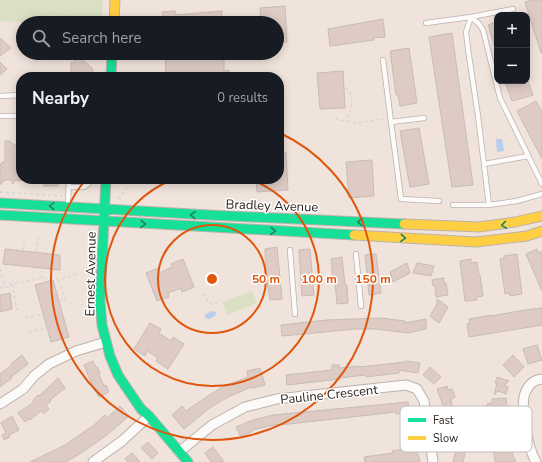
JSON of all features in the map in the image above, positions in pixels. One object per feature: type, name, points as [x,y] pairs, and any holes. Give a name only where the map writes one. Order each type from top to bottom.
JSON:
[{"type":"main road","points":[[114,16],[115,0]]},
{"type":"main road","points":[[111,72],[112,60]]},
{"type":"main road","name":"Ernest Avenue","points":[[106,184],[100,301],[102,325],[110,356],[118,375],[141,408],[188,462]]},
{"type":"main road","name":"Bradley Avenue","points":[[0,203],[209,216],[470,227],[516,223],[542,216]]},
{"type":"main road","name":"Bradley Avenue","points":[[0,215],[476,242],[527,236],[542,231]]},
{"type":"street","points":[[0,404],[23,389],[34,376],[49,364],[76,351],[106,342]]},
{"type":"street","points":[[524,406],[526,390],[534,380],[542,379]]},
{"type":"street","name":"Pauline Crescent","points":[[180,452],[212,425],[245,407],[277,399],[406,385],[417,389],[424,401],[425,406]]},
{"type":"street","points":[[93,462],[122,441],[149,416]]},
{"type":"street","name":"Pauline Crescent","points":[[432,452],[433,462]]},
{"type":"street","points":[[531,452],[536,462]]},
{"type":"lane","points":[[426,23],[471,17],[513,9]]},
{"type":"lane","points":[[471,17],[480,24],[483,30],[500,98],[542,184]]},
{"type":"lane","points":[[471,17],[466,32],[489,205]]},
{"type":"lane","points":[[383,60],[400,199],[439,202]]},
{"type":"lane","points":[[0,96],[16,94]]},
{"type":"lane","points":[[0,116],[16,116]]},
{"type":"lane","points":[[391,120],[424,118]]},
{"type":"lane","points":[[484,164],[528,156]]},
{"type":"lane","points":[[68,199],[69,187],[84,187],[88,184]]},
{"type":"lane","points":[[453,205],[489,205],[517,201],[542,194]]},
{"type":"lane","points":[[290,250],[295,314]]},
{"type":"lane","points":[[356,254],[361,306]]},
{"type":"path","points":[[54,13],[70,16]]},
{"type":"path","points":[[345,88],[350,93],[352,98],[350,112],[345,121]]},
{"type":"path","points":[[335,119],[356,123],[391,120]]},
{"type":"path","points":[[363,122],[364,126]]},
{"type":"path","points":[[118,199],[128,188]]},
{"type":"path","points":[[0,192],[68,199]]},
{"type":"path","points":[[22,250],[25,237]]},
{"type":"path","points":[[36,252],[38,238]]},
{"type":"path","points":[[0,269],[5,287]]},
{"type":"path","points":[[42,271],[42,278]]},
{"type":"path","points":[[0,288],[42,278],[59,280],[77,274]]},
{"type":"path","points":[[59,280],[65,300],[59,301]]},
{"type":"path","points":[[3,282],[12,285]]},
{"type":"path","points":[[12,285],[18,315]]},
{"type":"path","points":[[202,294],[212,305]]},
{"type":"path","points":[[211,308],[212,305],[221,301]]},
{"type":"path","points":[[25,318],[43,314]]},
{"type":"path","points":[[29,332],[47,328]]},
{"type":"green space","points":[[0,0],[103,0],[102,16],[16,16],[16,22],[0,21]]},
{"type":"green space","points":[[252,291],[257,303],[227,315],[222,302]]},
{"type":"water","points":[[496,139],[502,139],[504,151],[497,152]]},
{"type":"water","points":[[212,311],[216,312],[215,316],[209,319],[205,318],[205,315]]},
{"type":"building","points":[[542,0],[542,53],[530,18],[530,12],[528,12],[525,2]]},
{"type":"building","points":[[285,6],[287,42],[284,42],[284,16],[261,16],[260,8]]},
{"type":"building","points":[[175,11],[175,15],[222,11],[222,16],[162,16],[162,12]]},
{"type":"building","points":[[383,19],[385,37],[330,46],[328,29]]},
{"type":"building","points":[[494,23],[494,44],[488,25]]},
{"type":"building","points":[[452,33],[473,185],[452,187],[429,37]]},
{"type":"building","points":[[0,38],[11,48],[0,56]]},
{"type":"building","points":[[409,48],[417,103],[400,106],[398,95],[396,95],[390,51]]},
{"type":"building","points":[[75,60],[83,60],[93,69],[93,72],[71,72],[71,62],[74,63]]},
{"type":"building","points":[[165,60],[224,60],[224,71],[229,70],[229,72],[166,72]]},
{"type":"building","points":[[0,62],[7,69],[0,75]]},
{"type":"building","points":[[343,71],[345,108],[320,109],[317,73]]},
{"type":"building","points":[[506,84],[529,84],[533,95],[512,101]]},
{"type":"building","points":[[536,101],[542,112],[542,159],[517,111]]},
{"type":"building","points":[[419,128],[429,184],[410,187],[400,131]]},
{"type":"building","points":[[5,141],[10,141],[16,144],[16,180],[13,184],[11,180],[5,180],[0,185],[0,165],[2,162],[5,162]]},
{"type":"building","points":[[284,152],[286,152],[288,190],[257,192],[256,184],[284,184]]},
{"type":"building","points":[[372,160],[374,196],[349,198],[346,162]]},
{"type":"building","points":[[44,184],[58,184],[58,186],[44,186]]},
{"type":"building","points":[[277,247],[282,299],[270,300],[266,276],[265,249]]},
{"type":"building","points":[[5,249],[60,255],[60,270],[3,264]]},
{"type":"building","points":[[310,249],[314,295],[302,296],[299,250]]},
{"type":"building","points":[[537,249],[538,253],[542,251],[542,291],[526,254]]},
{"type":"building","points":[[376,254],[381,293],[369,295],[365,255]]},
{"type":"building","points":[[517,254],[522,294],[510,296],[510,293],[505,294],[500,259],[504,259],[504,256]]},
{"type":"building","points":[[342,257],[345,285],[347,285],[348,303],[337,304],[331,259]]},
{"type":"building","points":[[183,259],[194,287],[182,292],[181,288],[168,293],[169,297],[157,301],[146,273],[158,268],[159,273],[172,267],[171,264]]},
{"type":"building","points":[[471,259],[471,263],[477,262],[483,296],[477,297],[477,300],[465,301],[460,261]]},
{"type":"building","points":[[407,263],[410,273],[393,282],[390,272]]},
{"type":"building","points":[[417,263],[434,266],[431,276],[413,273]]},
{"type":"building","points":[[444,278],[444,284],[446,283],[448,295],[436,297],[435,286],[433,286],[432,280]]},
{"type":"building","points":[[53,280],[69,337],[51,342],[35,285]]},
{"type":"building","points":[[10,293],[12,309],[0,312],[0,295]]},
{"type":"building","points":[[437,299],[448,307],[439,323],[430,316],[437,304]]},
{"type":"building","points":[[542,308],[542,325],[469,337],[467,324],[470,323],[469,319]]},
{"type":"building","points":[[381,318],[405,321],[405,323],[426,319],[426,329],[408,333],[376,329],[355,329],[282,336],[281,325],[327,320]]},
{"type":"building","points":[[150,323],[161,329],[159,333],[171,341],[173,337],[184,344],[168,369],[156,361],[158,358],[147,351],[145,356],[134,349]]},
{"type":"building","points":[[537,345],[542,360],[528,364],[523,349]]},
{"type":"building","points":[[22,355],[28,364],[0,387],[0,374]]},
{"type":"building","points":[[513,355],[524,367],[514,377],[503,365]]},
{"type":"building","points":[[93,361],[100,373],[99,374],[104,386],[106,385],[109,392],[99,397],[95,392],[84,365]]},
{"type":"building","points":[[406,361],[420,363],[418,373],[399,370],[399,373],[366,377],[365,375],[287,385],[286,375],[332,370],[332,365],[339,365],[339,368],[359,367]]},
{"type":"building","points":[[430,367],[441,377],[434,384],[423,375]]},
{"type":"building","points":[[260,368],[265,385],[251,387],[228,397],[211,407],[184,429],[172,415],[182,406],[186,411],[224,386],[248,377],[247,371]]},
{"type":"building","points":[[497,377],[509,381],[504,385],[508,387],[506,394],[498,391],[494,395]]},
{"type":"building","points":[[58,378],[65,388],[50,400],[51,401],[46,405],[49,409],[44,414],[41,411],[25,422],[18,413],[34,402],[33,400],[38,395],[39,396]]},
{"type":"building","points":[[447,386],[448,390],[452,389],[455,397],[451,399],[452,406],[443,406],[437,389]]},
{"type":"building","points":[[506,398],[507,406],[487,406],[487,404],[492,403],[492,399]]},
{"type":"building","points":[[408,402],[408,406],[400,406],[400,414],[396,414],[396,412],[279,424],[252,430],[253,431],[241,437],[236,427],[253,420],[273,415]]},
{"type":"building","points":[[120,406],[129,416],[107,435],[81,453],[66,462],[30,462],[65,445],[94,425],[105,415],[107,418]]},
{"type":"building","points":[[12,416],[19,430],[9,435],[10,437],[4,440],[2,435],[6,433],[1,423]]},
{"type":"building","points":[[148,442],[158,453],[152,459],[141,448]]},
{"type":"building","points":[[213,447],[224,462],[211,462],[205,453]]},
{"type":"building","points":[[400,450],[400,452],[417,452],[420,462],[365,462],[364,457],[393,453],[392,451]]},
{"type":"building","points":[[456,452],[465,452],[463,462],[453,462]]},
{"type":"building","points":[[494,452],[513,452],[516,462],[495,462]]},
{"type":"building","points":[[132,453],[140,462],[128,462],[125,459]]},
{"type":"traffic: fast","points":[[111,72],[112,60]]},
{"type":"traffic: fast","points":[[106,184],[100,301],[102,325],[110,356],[118,375],[141,409],[149,416],[188,462]]},
{"type":"traffic: fast","points":[[0,203],[404,224]]},
{"type":"traffic: fast","points":[[0,215],[354,235]]},
{"type":"traffic: slow","points":[[114,16],[115,0]]},
{"type":"traffic: slow","points":[[404,224],[479,227],[515,222],[542,216]]},
{"type":"traffic: slow","points":[[354,235],[476,242],[527,236],[542,231]]}]
